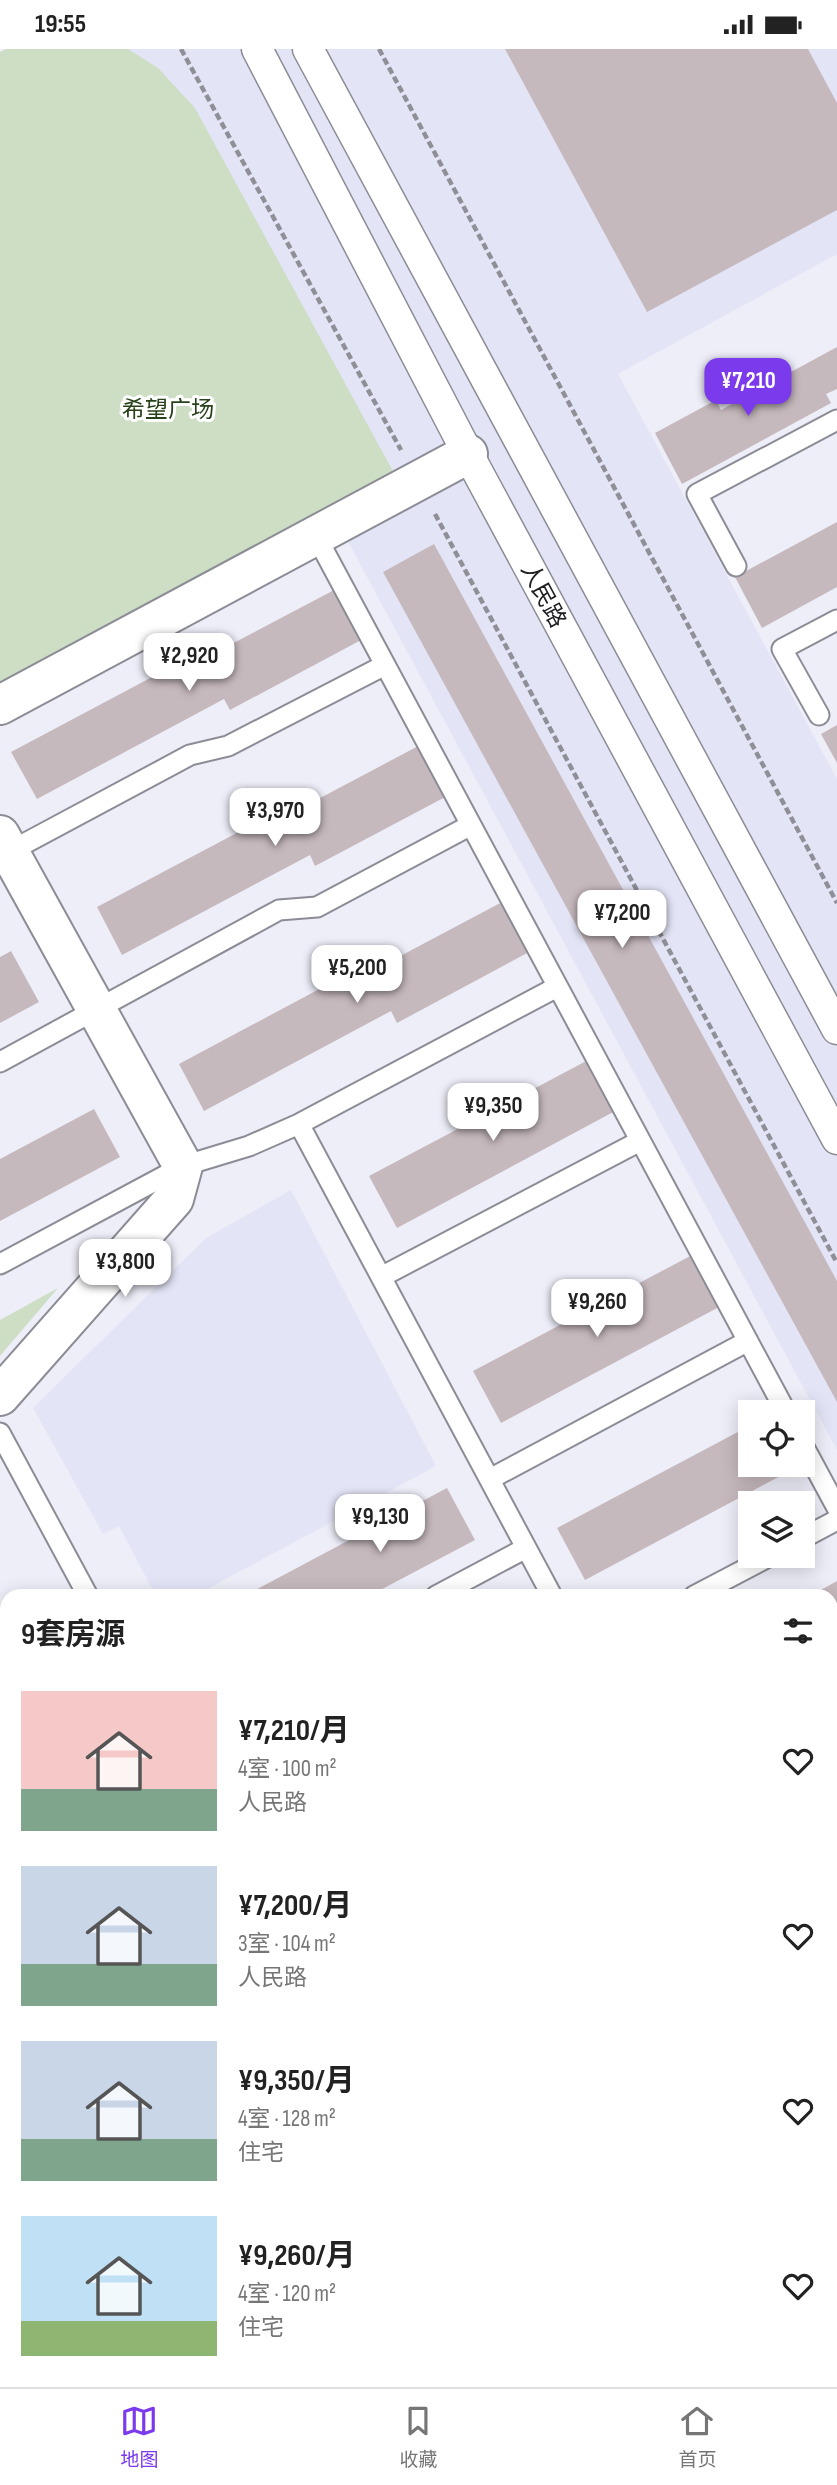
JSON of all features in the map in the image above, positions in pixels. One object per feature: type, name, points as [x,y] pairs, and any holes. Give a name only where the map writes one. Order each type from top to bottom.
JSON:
[{"type":"street","name":"人民路","points":[[257,49],[468,454],[837,1139]]},
{"type":"street","points":[[308,49],[837,1029]]},
{"type":"street","points":[[0,705],[468,454]]},
{"type":"street","points":[[0,1396],[174,1199],[183,1166],[3,848]]},
{"type":"lane","points":[[736,566],[696,494],[837,420]]},
{"type":"lane","points":[[316,536],[780,1400]]},
{"type":"lane","points":[[819,715],[782,649],[837,620]]},
{"type":"lane","points":[[3,848],[190,755],[228,747],[385,665]]},
{"type":"lane","points":[[0,1062],[279,910],[317,907],[471,825]]},
{"type":"lane","points":[[0,1264],[183,1166],[249,1146],[299,1124],[558,987]]},
{"type":"lane","points":[[299,1124],[548,1589]]},
{"type":"lane","points":[[381,1277],[640,1141]]},
{"type":"lane","points":[[490,1479],[748,1341]]},
{"type":"lane","points":[[0,1433],[84,1589]]},
{"type":"lane","points":[[815,1467],[837,1508]]},
{"type":"lane","points":[[815,1532],[837,1520]]},
{"type":"lane","points":[[449,1589],[526,1548]]},
{"type":"lane","points":[[707,1589],[747,1568]]},
{"type":"path","points":[[181,49],[418,481],[837,1263]]},
{"type":"path","points":[[379,49],[837,903]]},
{"type":"shaded area","points":[[128,49],[837,49],[837,254],[618,374],[837,779],[837,1450],[815,1409],[815,1400],[810,1400],[345,536],[395,475]]},
{"type":"shaded area","points":[[291,1190],[436,1466],[207,1589],[152,1589],[119,1526],[103,1534],[33,1408],[206,1238]]},
{"type":"green space","name":"希望广场","points":[[6,49],[128,49],[158,68],[195,108],[395,475],[0,689],[0,52]]},
{"type":"green space","points":[[58,1288],[0,1356],[0,1320]]},
{"type":"building","points":[[505,49],[808,49],[837,103],[837,210],[647,312]]},
{"type":"building","points":[[837,347],[837,389],[826,394],[831,403],[682,484],[655,433],[716,400],[721,410]]},
{"type":"building","points":[[837,522],[837,587],[762,628],[735,577]]},
{"type":"building","points":[[434,544],[837,1281],[837,1402],[383,572]]},
{"type":"building","points":[[336,589],[363,639],[230,710],[224,699],[37,799],[11,752],[201,651],[205,658]]},
{"type":"building","points":[[837,725],[837,763],[821,734]]},
{"type":"building","points":[[422,744],[449,795],[315,866],[310,855],[122,955],[97,907],[286,807],[290,814]]},
{"type":"building","points":[[504,901],[531,951],[397,1023],[391,1011],[204,1111],[179,1064],[368,963],[372,971]]},
{"type":"building","points":[[11,951],[39,1002],[0,1023],[0,957]]},
{"type":"building","points":[[590,1059],[617,1110],[397,1228],[369,1176]]},
{"type":"building","points":[[94,1109],[120,1157],[0,1221],[0,1159]]},
{"type":"building","points":[[694,1254],[721,1306],[501,1423],[473,1371]]},
{"type":"building","points":[[738,1432],[738,1477],[778,1477],[752,1491],[738,1491],[738,1499],[585,1580],[557,1528]]},
{"type":"building","points":[[447,1488],[475,1540],[382,1589],[257,1589]]},
{"type":"building","points":[[837,1581],[837,1589],[823,1589]]}]
